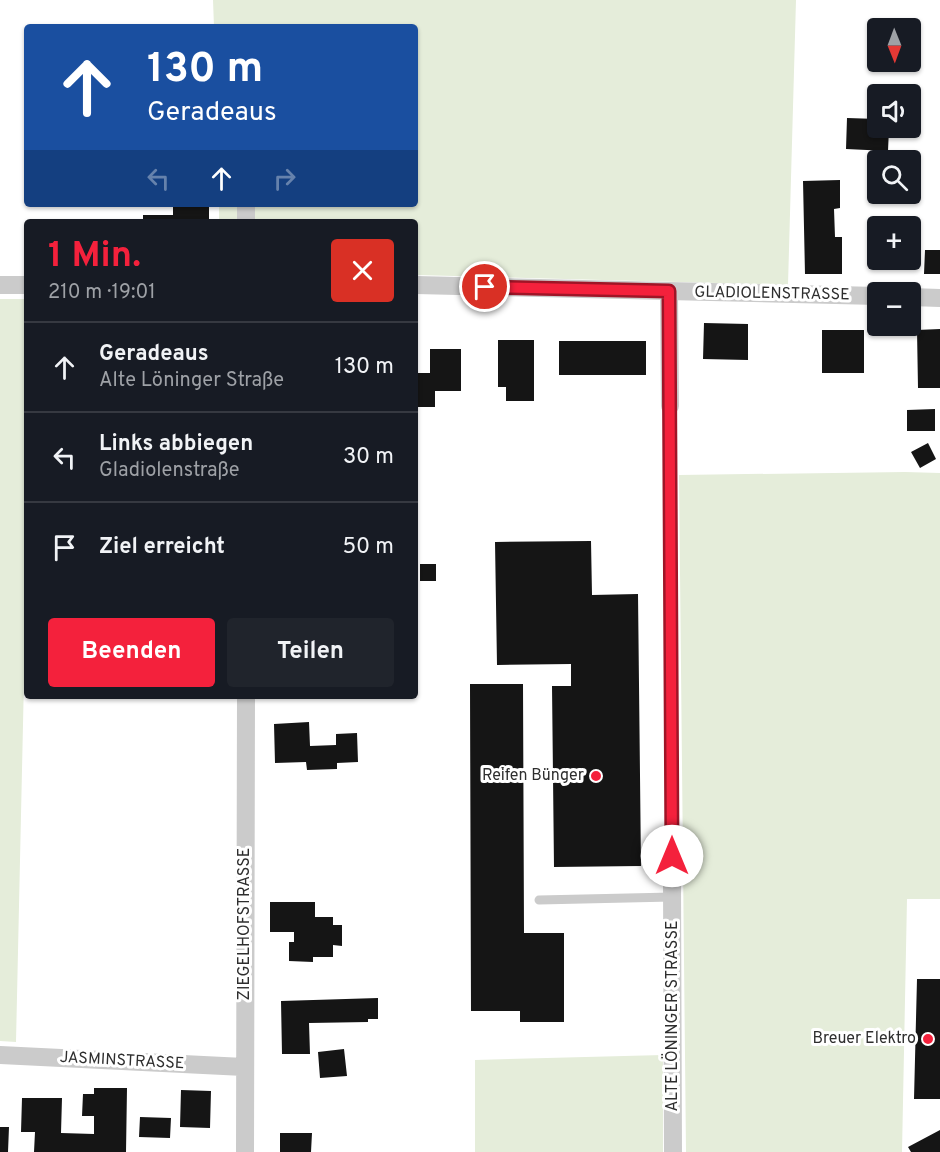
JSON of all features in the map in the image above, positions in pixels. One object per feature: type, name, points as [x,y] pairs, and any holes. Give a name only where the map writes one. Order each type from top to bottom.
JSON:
[{"type":"street","points":[[0,285],[24,285]]},
{"type":"street","name":"GLADIOLENSTRASSE","points":[[418,285],[867,296]]},
{"type":"street","points":[[669,291],[669,406]]},
{"type":"street","points":[[921,297],[940,298]]},
{"type":"street","name":"ZIEGELHOFSTRASSE","points":[[245,1152],[246,699]]},
{"type":"street","name":"ALTE LÖNINGER STRASSE","points":[[672,888],[673,1152]]},
{"type":"street","name":"JASMINSTRASSE","points":[[0,1055],[244,1067]]},
{"type":"lane","points":[[539,900],[672,888],[669,406]]},
{"type":"green space","points":[[213,0],[796,0],[788,285],[418,275],[418,219],[219,219],[219,207],[418,207],[418,24],[214,24]]},
{"type":"green space","points":[[0,299],[24,299],[24,679],[16,1042],[0,1041]]},
{"type":"green space","points":[[940,473],[940,899],[907,899],[902,1152],[686,1152],[679,475]]},
{"type":"green space","points":[[663,1055],[663,1152],[475,1152],[475,1060]]},
{"type":"building","points":[[847,118],[867,119],[867,138],[889,138],[888,150],[846,149]]},
{"type":"building","points":[[840,180],[840,208],[834,209],[835,237],[842,237],[842,274],[805,274],[803,181]]},
{"type":"building","points":[[173,207],[209,207],[209,219],[143,219],[143,215],[173,215]]},
{"type":"building","points":[[925,250],[940,250],[940,274],[924,274]]},
{"type":"building","points":[[704,323],[748,324],[748,360],[703,359]]},
{"type":"building","points":[[940,329],[940,388],[918,388],[917,336],[921,336],[921,330]]},
{"type":"building","points":[[822,330],[864,330],[864,373],[822,373]]},
{"type":"building","points":[[498,340],[534,340],[534,401],[506,401],[506,387],[498,387]]},
{"type":"building","points":[[559,341],[646,341],[646,375],[559,375]]},
{"type":"building","points":[[430,349],[461,349],[461,391],[435,391],[435,407],[418,407],[418,373],[430,373]]},
{"type":"building","points":[[935,409],[935,431],[907,431],[907,410]]},
{"type":"building","points":[[928,443],[936,459],[920,468],[911,452]]},
{"type":"building","name":"Reifen Bünger","points":[[591,541],[592,595],[638,594],[641,866],[554,867],[552,686],[571,686],[571,664],[497,665],[495,542]]},
{"type":"building","points":[[420,564],[436,564],[436,581],[420,581]]},
{"type":"building","points":[[470,684],[523,684],[524,933],[564,933],[564,1022],[520,1022],[520,1011],[471,1011]]},
{"type":"building","points":[[309,722],[310,746],[336,745],[336,734],[357,733],[358,762],[337,763],[337,769],[307,770],[306,762],[275,763],[274,724]]},
{"type":"building","points":[[270,902],[315,902],[315,917],[333,917],[333,925],[342,925],[342,946],[333,945],[333,957],[313,957],[313,962],[289,961],[289,942],[294,942],[294,932],[270,932]]},
{"type":"building","name":"Breuer Elektro","points":[[917,979],[940,979],[940,1099],[914,1099]]},
{"type":"building","points":[[378,998],[378,1019],[368,1019],[368,1022],[309,1023],[310,1054],[282,1054],[281,1001]]},
{"type":"building","points":[[344,1049],[347,1076],[320,1078],[318,1052]]},
{"type":"building","points":[[94,1088],[127,1088],[126,1152],[34,1152],[35,1132],[21,1132],[22,1098],[62,1098],[61,1133],[94,1134],[94,1116],[82,1116],[83,1094],[94,1094]]},
{"type":"building","points":[[181,1090],[211,1091],[210,1128],[180,1127]]},
{"type":"building","points":[[140,1117],[171,1118],[170,1138],[139,1137]]},
{"type":"building","points":[[0,1127],[9,1127],[8,1152],[0,1152]]},
{"type":"building","points":[[940,1130],[940,1152],[911,1152],[908,1147]]},
{"type":"building","points":[[280,1133],[312,1133],[311,1152],[280,1152]]},
{"type":"place","name":"Reifen Bünger","points":[[596,776]]},
{"type":"place","name":"Breuer Elektro","points":[[928,1039]]},
{"type":"route","points":[[485,287],[669,291],[672,856]]}]
